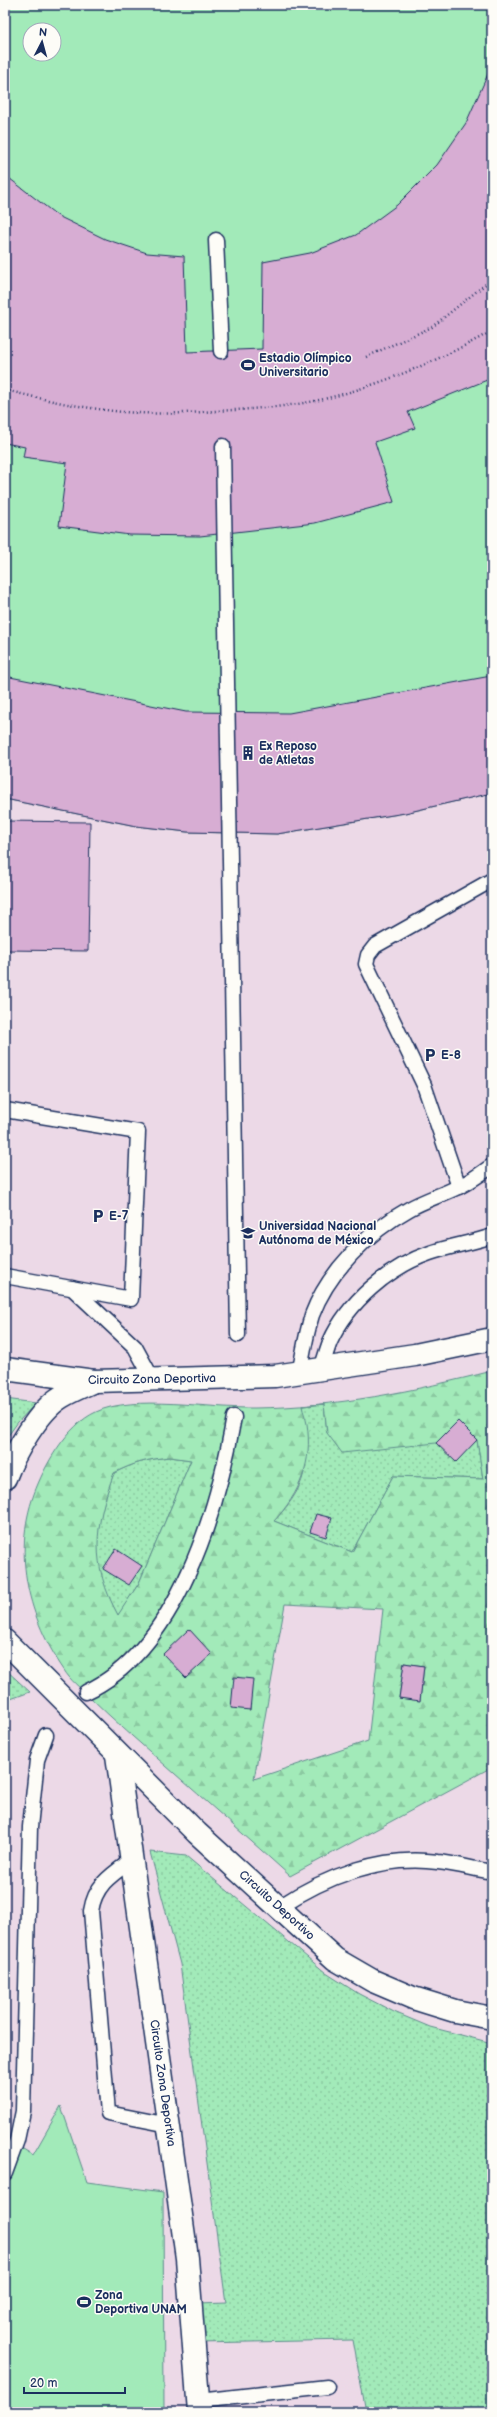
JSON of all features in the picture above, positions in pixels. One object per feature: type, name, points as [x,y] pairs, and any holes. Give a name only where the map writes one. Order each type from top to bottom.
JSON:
[{"type":"street","points":[[299,1374],[415,1355],[492,1339]]},
{"type":"street","name":"Circuito Zona Deportiva","points":[[5,1369],[94,1381],[299,1374]]},
{"type":"street","points":[[5,1478],[22,1442],[39,1418],[60,1398],[94,1381]]},
{"type":"street","points":[[5,1627],[11,1647]]},
{"type":"street","name":"Circuito Deportivo","points":[[11,1647],[117,1755],[197,1833],[280,1907],[335,1959],[373,1981],[420,2000],[455,2011],[492,2018]]},
{"type":"street","name":"Circuito Zona Deportiva","points":[[117,1755],[187,2258],[198,2407]]},
{"type":"lane","points":[[216,240],[221,351]]},
{"type":"lane","points":[[223,446],[238,1335]]},
{"type":"lane","points":[[460,1187],[424,1085],[366,964],[368,955],[375,946],[492,880]]},
{"type":"lane","points":[[5,1110],[138,1132],[131,1298],[5,1276]]},
{"type":"lane","points":[[299,1374],[312,1315],[342,1266],[361,1245],[383,1226],[432,1197],[460,1187],[492,1166]]},
{"type":"lane","points":[[320,1371],[330,1342],[344,1319],[365,1294],[386,1277],[408,1263],[429,1253],[492,1236]]},
{"type":"lane","points":[[72,1288],[134,1347],[153,1380]]},
{"type":"lane","points":[[86,1692],[101,1686],[125,1665],[147,1642],[176,1598],[215,1502],[226,1464],[234,1417]]},
{"type":"lane","points":[[5,2173],[17,2140],[23,2111],[30,1827],[37,1760],[46,1735]]},
{"type":"lane","points":[[132,1860],[111,1875],[93,1896],[91,1912],[108,2113],[169,2125]]},
{"type":"lane","points":[[280,1907],[303,1892],[328,1880],[354,1870],[381,1864],[436,1862],[492,1872]]},
{"type":"lane","points":[[198,2407],[327,2387]]},
{"type":"path","points":[[366,358],[432,328],[492,279]]},
{"type":"path","points":[[5,390],[48,400],[106,410],[171,414],[273,408],[332,397],[394,377],[455,352],[492,331]]},
{"type":"shaded area","name":"Universidad Nacional Autónoma de México","points":[[5,5],[492,5],[492,2412],[5,2412]]},
{"type":"green space","name":"Estadio Olímpico Universitario","points":[[5,5],[492,5],[492,793],[405,813],[277,834],[187,832],[136,826],[5,799]]},
{"type":"green space","points":[[492,1371],[492,1767],[290,1876],[117,1722],[66,1674],[41,1630],[33,1608],[25,1563],[24,1540],[28,1517],[38,1483],[58,1447],[75,1426],[85,1418],[96,1412],[112,1407],[130,1404],[151,1403],[255,1408],[308,1406],[302,1406],[307,1424],[308,1438],[306,1464],[291,1499],[274,1521],[352,1552],[393,1476],[483,1479],[477,1440],[458,1422],[436,1443],[342,1453],[327,1433],[324,1404],[319,1404],[375,1397]],"holes":[[[170,1457],[191,1460],[139,1583],[118,1615],[103,1579],[99,1562],[98,1545],[102,1510],[114,1473],[148,1460]],[[285,1604],[383,1609],[368,1741],[254,1779]],[[404,1663],[424,1666],[420,1700],[399,1698]]]},
{"type":"green space","points":[[5,1399],[36,1403],[18,1422],[5,1440]]},
{"type":"green space","points":[[324,1404],[327,1433],[458,1421],[477,1440],[483,1479],[393,1476],[352,1552],[274,1521],[287,1506],[302,1481],[305,1468],[306,1441],[302,1406]]},
{"type":"green space","points":[[170,1457],[191,1460],[139,1583],[118,1616],[101,1579],[98,1566],[97,1539],[105,1498],[114,1473],[141,1462]]},
{"type":"green space","points":[[5,1669],[30,1692],[5,1701]]},
{"type":"green space","points":[[150,1852],[186,1856],[326,1973],[359,1994],[394,2012],[430,2027],[492,2043],[492,2412],[366,2412],[353,2340],[198,2343],[197,2304],[226,2303],[180,1964]]},
{"type":"green space","name":"Zona Deportiva UNAM","points":[[61,2106],[87,2182],[163,2192],[164,2412],[5,2412],[5,2138],[33,2155]]},
{"type":"building","points":[[492,65],[492,378],[408,412],[415,428],[375,442],[394,502],[315,523],[200,536],[130,535],[59,526],[67,463],[23,457],[25,447],[5,443],[5,175],[58,216],[105,239],[147,253],[184,256],[187,352],[262,349],[263,262],[310,253],[356,235],[397,205],[437,165],[466,123]]},
{"type":"building","name":"Ex Reposo de Atletas","points":[[5,676],[186,712],[289,713],[491,676],[492,793],[405,813],[277,834],[187,832],[136,826],[5,799]]},
{"type":"building","points":[[5,821],[90,822],[88,951],[5,950]]},
{"type":"building","points":[[458,1421],[477,1440],[456,1462],[436,1443]]},
{"type":"building","points":[[316,1514],[332,1518],[326,1537],[310,1532]]},
{"type":"building","points":[[116,1549],[142,1566],[129,1585],[103,1569]]},
{"type":"building","points":[[189,1629],[212,1654],[186,1678],[163,1654]]},
{"type":"building","points":[[404,1663],[424,1666],[420,1701],[399,1698]]},
{"type":"building","points":[[234,1677],[253,1679],[250,1710],[231,1708]]},
{"type":"place","name":"Estadio Olímpico Universitario","points":[[248,365]]},
{"type":"place","name":"Ex Reposo de Atletas","points":[[248,753]]},
{"type":"place","name":"E-8","points":[[430,1055]]},
{"type":"place","name":"E-7","points":[[98,1216]]},
{"type":"place","name":"Universidad Nacional Autónoma de México","points":[[248,1233]]},
{"type":"place","name":"Zona Deportiva UNAM","points":[[84,2302]]}]
